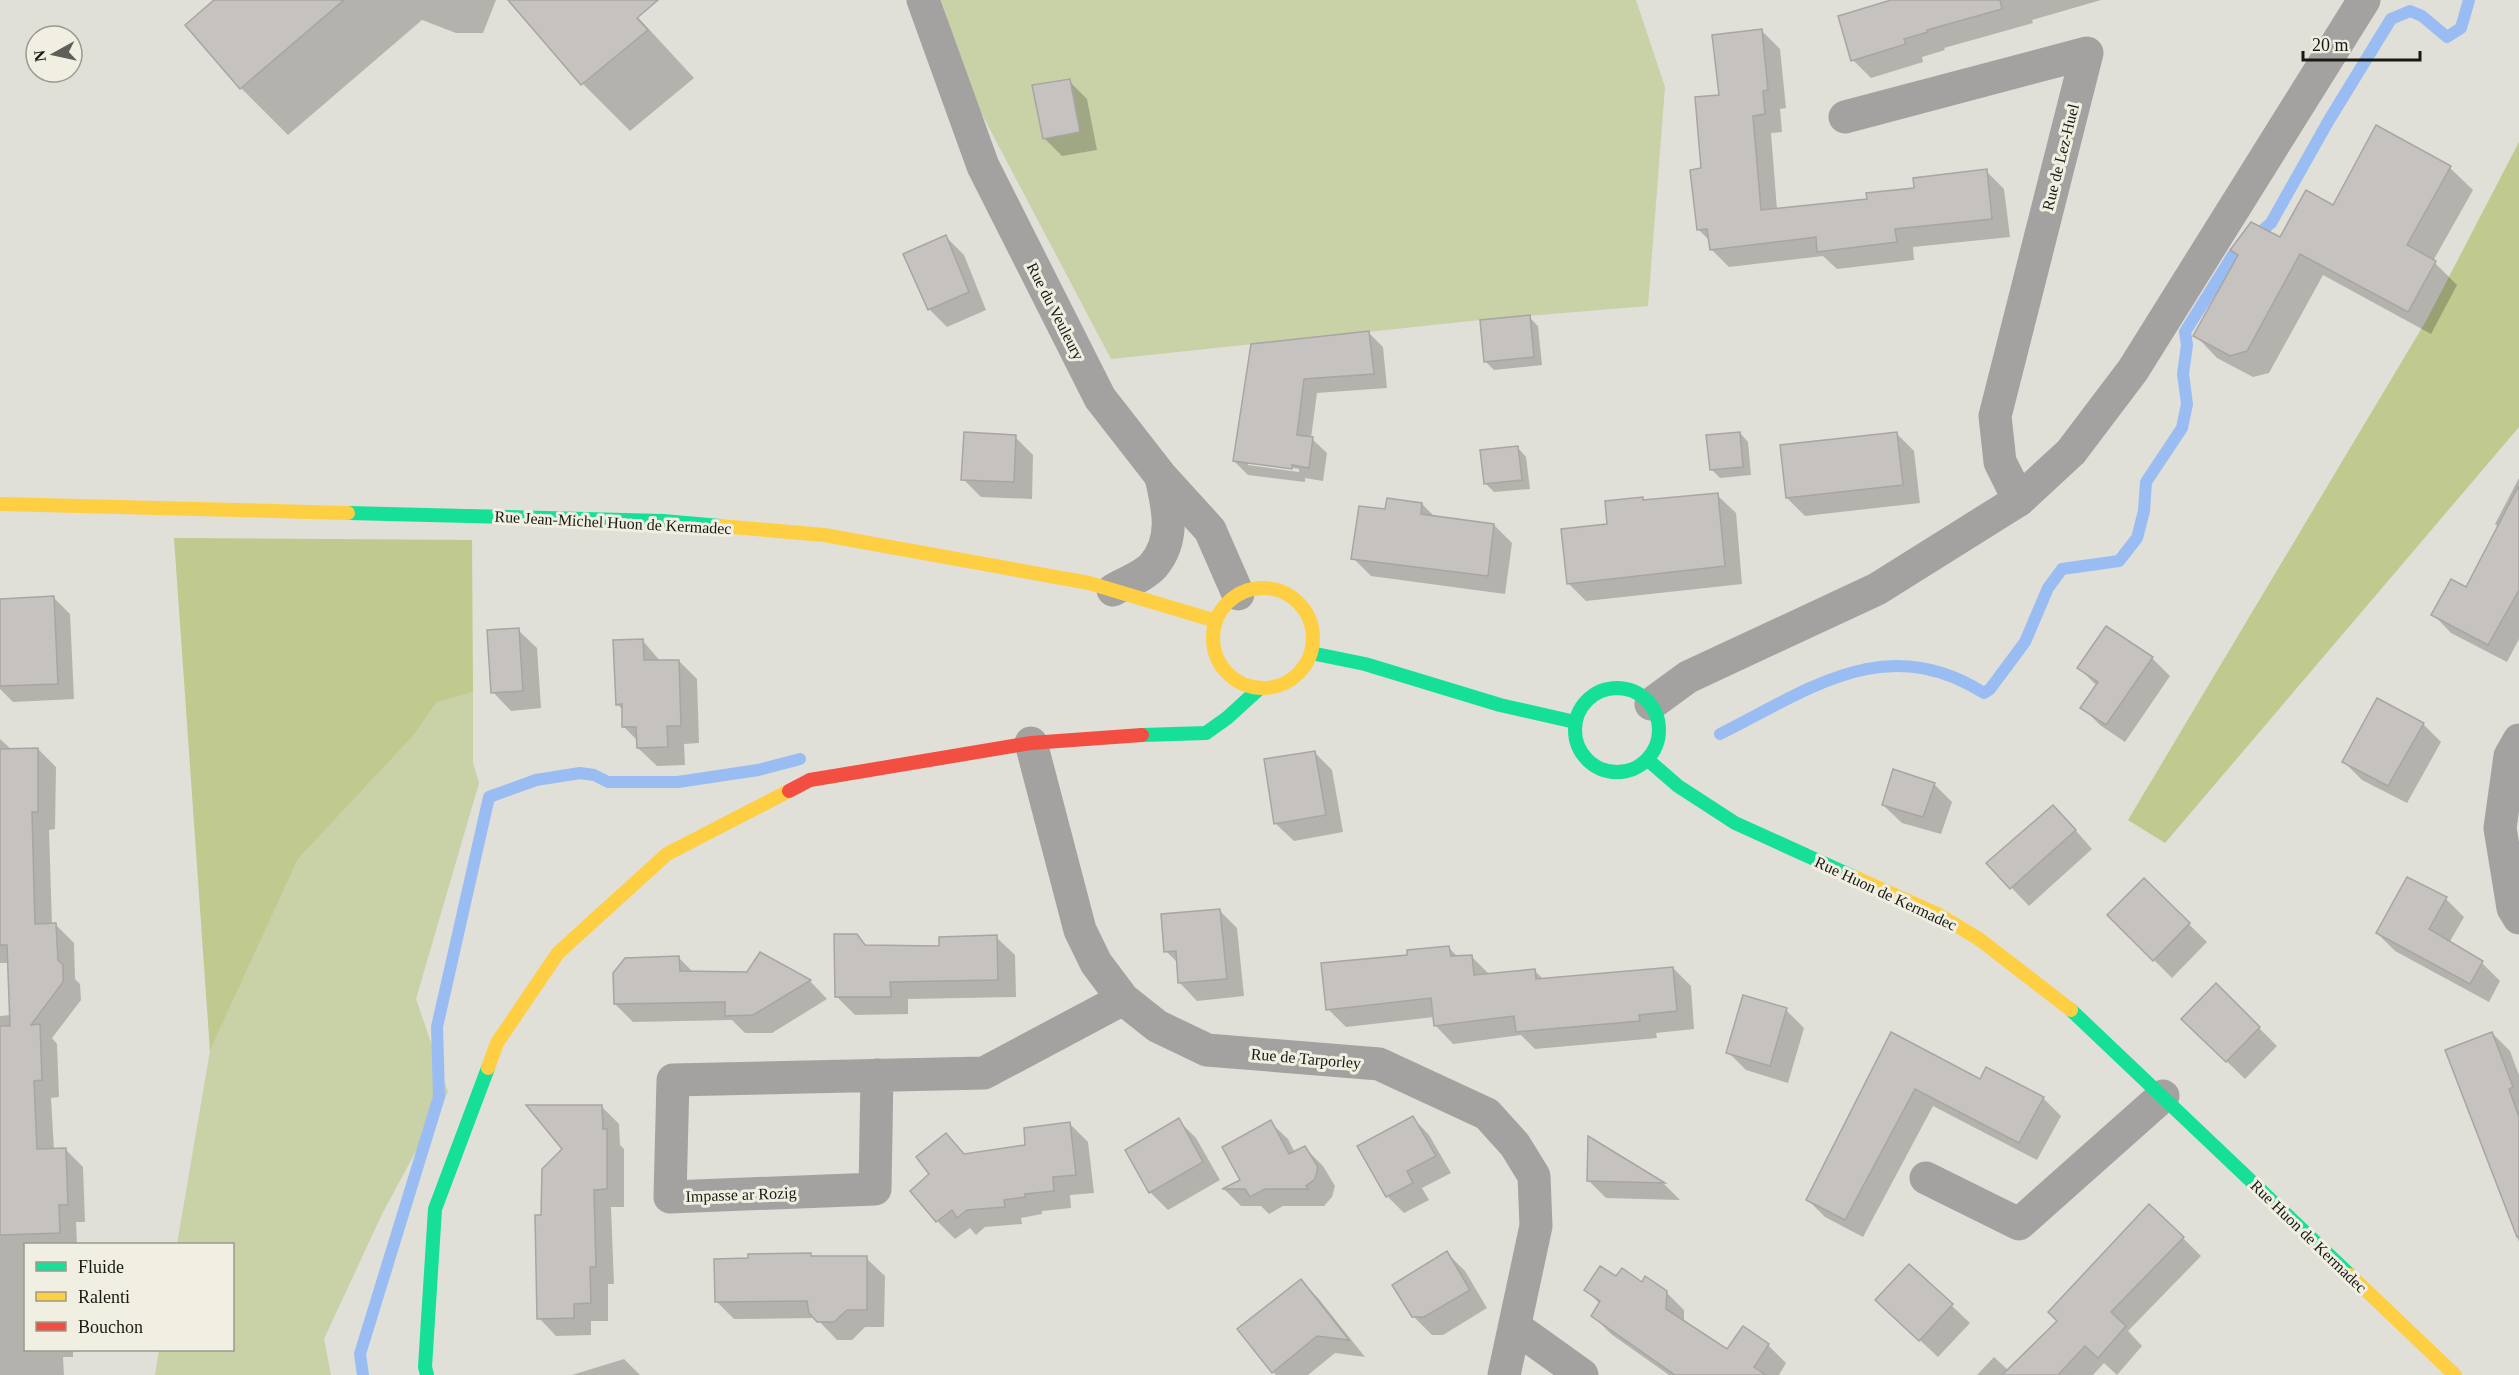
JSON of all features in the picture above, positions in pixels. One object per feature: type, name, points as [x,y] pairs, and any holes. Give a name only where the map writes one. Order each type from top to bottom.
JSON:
[{"type":"street","name":"Rue du Veuleury","points":[[923,0],[983,166],[1101,398],[1160,475],[1210,530],[1238,594]]},
{"type":"street","points":[[1651,704],[1688,676],[1877,589],[2019,500],[2071,453],[2133,370],[2364,0]]},
{"type":"street","name":"Rue de Lez-Huel","points":[[1845,117],[2087,53],[1995,416],[2000,462],[2019,500]]},
{"type":"street","points":[[1113,590],[1152,567],[1166,543],[1169,513],[1160,475]]},
{"type":"street","name":"Rue Jean-Michel Huon de Kermadec","points":[[0,504],[663,521],[824,536],[1089,583],[1216,621]]},
{"type":"street","points":[[1257,588],[1277,589],[1295,598],[1308,614],[1313,633],[1311,653],[1304,668],[1292,679],[1276,686],[1260,688],[1245,685],[1221,666],[1215,652],[1213,636],[1216,621],[1225,605],[1238,594],[1257,588]]},
{"type":"street","points":[[1311,653],[1365,664],[1500,705],[1575,722]]},
{"type":"street","points":[[427,1375],[425,1367],[435,1209],[497,1043],[558,953],[667,854],[810,780],[1031,743],[1188,732],[1206,733],[1227,718],[1260,688]]},
{"type":"street","points":[[1607,688],[1631,690],[1651,704],[1659,722],[1658,742],[1648,759],[1630,770],[1608,771],[1589,762],[1577,744],[1575,722],[1586,700],[1607,688]]},
{"type":"street","points":[[2519,740],[2510,756],[2500,828],[2513,908],[2519,918]]},
{"type":"street","name":"Rue de Tarporley","points":[[1031,743],[1080,930],[1096,963],[1123,999],[1157,1026],[1207,1050],[1379,1064],[1486,1114],[1515,1145],[1534,1176],[1536,1226],[1504,1375]]},
{"type":"street","name":"Rue Huon de Kermadec","points":[[1648,759],[1678,786],[1735,823],[1939,915],[1979,939],[2061,1000],[2455,1375]]},
{"type":"street","name":"Impasse ar Rozig","points":[[876,1075],[875,1189],[670,1197],[673,1080],[876,1075],[984,1073],[1123,999]]},
{"type":"street","points":[[1926,1178],[2019,1224],[2163,1096]]},
{"type":"street","points":[[1515,1327],[1582,1375]]},
{"type":"green space","points":[[941,0],[1636,0],[1665,87],[1648,306],[1480,320],[1111,359],[976,103]]},
{"type":"green space","points":[[2519,142],[2519,427],[2165,843],[2128,820],[2426,321]]},
{"type":"green space","points":[[174,538],[472,540],[473,692],[437,702],[414,735],[298,859],[210,1051]]},
{"type":"green space","points":[[473,692],[473,763],[479,783],[416,999],[448,1092],[382,1214],[324,1339],[331,1375],[155,1375],[159,1351],[234,1351],[234,1243],[177,1243],[210,1051],[298,859],[414,735],[438,701]]},
{"type":"building","points":[[214,0],[344,0],[240,89],[185,25]]},
{"type":"building","points":[[508,0],[658,0],[637,18],[648,30],[581,85]]},
{"type":"building","points":[[1891,0],[2000,0],[2002,9],[1927,30],[1928,32],[1904,39],[1906,44],[1851,61],[1838,16]]},
{"type":"building","points":[[1762,29],[1768,90],[1763,91],[1765,114],[1753,116],[1761,210],[1867,199],[1866,193],[1914,188],[1913,178],[1987,169],[1992,219],[1895,229],[1897,242],[1817,252],[1816,237],[1710,250],[1707,229],[1697,230],[1690,170],[1701,168],[1695,97],[1719,95],[1712,35]]},
{"type":"building","points":[[1070,79],[1080,132],[1043,139],[1032,85]]},
{"type":"building","points":[[2376,125],[2451,166],[2407,245],[2436,261],[2408,312],[2300,254],[2247,351],[2230,356],[2193,336],[2238,255],[2230,250],[2251,222],[2280,237],[2306,190],[2333,205]]},
{"type":"building","points":[[946,235],[969,292],[928,310],[903,254]]},
{"type":"building","points":[[1530,315],[1534,357],[1484,362],[1480,320]]},
{"type":"building","points":[[1369,331],[1374,374],[1304,379],[1297,435],[1313,437],[1309,468],[1292,465],[1292,469],[1233,461],[1251,344]]},
{"type":"building","points":[[964,432],[1016,435],[1014,482],[961,480]]},
{"type":"building","points":[[1740,432],[1743,467],[1710,470],[1706,435]]},
{"type":"building","points":[[1897,432],[1903,485],[1786,498],[1780,445]]},
{"type":"building","points":[[1518,446],[1522,480],[1484,484],[1480,450]]},
{"type":"building","points":[[2519,485],[2519,590],[2488,645],[2431,615],[2451,579],[2466,587]]},
{"type":"building","points":[[1718,493],[1725,566],[1567,584],[1561,529],[1607,524],[1605,501]]},
{"type":"building","points":[[1387,498],[1422,503],[1421,514],[1494,524],[1488,576],[1351,559],[1359,506],[1385,509]]},
{"type":"building","points":[[54,596],[58,684],[0,686],[0,599]]},
{"type":"building","points":[[2106,626],[2153,657],[2106,725],[2080,708],[2098,682],[2077,668]]},
{"type":"building","points":[[519,628],[523,691],[491,693],[487,630]]},
{"type":"building","points":[[643,639],[644,660],[679,660],[681,726],[667,726],[668,747],[637,748],[636,727],[622,727],[622,704],[616,705],[613,640]]},
{"type":"building","points":[[2377,698],[2424,723],[2388,786],[2342,762]]},
{"type":"building","points":[[38,748],[38,812],[32,812],[35,924],[56,923],[58,960],[63,965],[63,982],[31,1025],[40,1024],[42,1080],[34,1081],[37,1149],[66,1148],[68,1205],[59,1205],[60,1233],[0,1235],[0,1026],[10,1026],[7,945],[0,945],[0,749]]},
{"type":"building","points":[[1315,751],[1326,815],[1274,824],[1264,759]]},
{"type":"building","points":[[1893,769],[1935,783],[1923,817],[1882,805]]},
{"type":"building","points":[[2053,805],[2076,830],[2010,889],[1986,863]]},
{"type":"building","points":[[2407,877],[2447,897],[2429,929],[2483,961],[2470,984],[2376,933]]},
{"type":"building","points":[[2144,878],[2190,923],[2153,961],[2107,915]]},
{"type":"building","points":[[1220,909],[1227,979],[1178,983],[1176,951],[1164,952],[1161,914]]},
{"type":"building","points":[[834,934],[857,934],[865,945],[939,946],[939,937],[997,935],[998,980],[890,982],[891,997],[835,997]]},
{"type":"building","points":[[1449,946],[1451,956],[1472,955],[1474,975],[1535,969],[1536,979],[1673,967],[1677,1011],[1639,1015],[1640,1021],[1516,1032],[1514,1016],[1434,1026],[1431,998],[1326,1010],[1321,963],[1407,955],[1407,950]]},
{"type":"building","points":[[760,952],[811,980],[753,1015],[725,1016],[725,1002],[614,1004],[613,973],[625,958],[679,956],[680,971],[747,972]]},
{"type":"building","points":[[2216,983],[2260,1027],[2226,1062],[2181,1019]]},
{"type":"building","points":[[1743,995],[1787,1008],[1770,1066],[1726,1053]]},
{"type":"building","points":[[1891,1032],[1980,1079],[1986,1067],[2044,1097],[2019,1143],[1915,1089],[1845,1220],[1806,1200]]},
{"type":"building","points":[[2492,1032],[2513,1087],[2509,1089],[2519,1117],[2519,1236],[2517,1237],[2445,1050]]},
{"type":"building","points":[[526,1105],[602,1105],[603,1129],[607,1129],[607,1189],[594,1190],[596,1267],[590,1267],[591,1303],[574,1304],[574,1318],[537,1319],[535,1215],[541,1215],[542,1169],[562,1149]]},
{"type":"building","points":[[1413,1116],[1436,1156],[1407,1171],[1413,1183],[1386,1197],[1357,1146]]},
{"type":"building","points":[[1179,1118],[1203,1162],[1149,1193],[1125,1150]]},
{"type":"building","points":[[1271,1120],[1289,1154],[1305,1146],[1318,1167],[1315,1179],[1306,1186],[1308,1189],[1265,1189],[1250,1197],[1245,1189],[1222,1189],[1240,1180],[1222,1147]]},
{"type":"building","points":[[1070,1122],[1076,1175],[1053,1177],[1054,1191],[1025,1194],[1025,1197],[1004,1200],[1005,1207],[967,1210],[957,1218],[952,1210],[936,1222],[910,1191],[929,1174],[916,1157],[946,1133],[964,1154],[1025,1145],[1024,1128]]},
{"type":"building","points":[[1588,1136],[1665,1183],[1587,1181]]},
{"type":"building","points":[[2149,1204],[2184,1237],[2111,1312],[2126,1326],[2098,1358],[2085,1346],[2058,1375],[2002,1375],[2057,1321],[2048,1312]]},
{"type":"building","points":[[1447,1251],[1470,1290],[1424,1317],[1412,1317],[1392,1285]]},
{"type":"building","points":[[811,1253],[811,1256],[867,1256],[867,1310],[847,1310],[834,1322],[817,1322],[809,1313],[807,1301],[715,1302],[714,1259],[748,1258],[748,1254]]},
{"type":"building","points":[[1909,1264],[1953,1304],[1919,1341],[1875,1300]]},
{"type":"building","points":[[1600,1266],[1616,1276],[1622,1268],[1642,1282],[1645,1276],[1667,1291],[1666,1309],[1727,1349],[1743,1326],[1769,1344],[1754,1367],[1766,1375],[1675,1375],[1591,1316],[1600,1301],[1584,1290]]},
{"type":"building","points":[[1301,1279],[1349,1340],[1317,1336],[1272,1373],[1237,1329]]},
{"type":"waterway","points":[[1720,734],[1817,685],[1849,673],[1881,667],[1914,667],[1948,675],[1984,693],[1990,689],[2025,642],[2048,588],[2062,569],[2119,561],[2137,538],[2144,511],[2146,482],[2182,428],[2187,404],[2183,374],[2187,345],[2185,332],[2233,255],[2271,223],[2329,120],[2391,19],[2410,11],[2422,16],[2447,37],[2461,28],[2469,0]]},
{"type":"waterway","points":[[363,1375],[360,1354],[439,1097],[437,1027],[489,797],[536,780],[580,773],[594,775],[608,782],[678,782],[758,770],[800,759]]},
{"type":"traffic: fast","points":[[348,513],[663,521],[720,526]]},
{"type":"traffic: fast","points":[[1311,653],[1365,664],[1500,705],[1575,722]]},
{"type":"traffic: fast","points":[[1142,735],[1206,733],[1227,718],[1260,688]]},
{"type":"traffic: fast","points":[[1617,688],[1640,695],[1652,707],[1659,730],[1652,753],[1640,765],[1617,772],[1594,765],[1582,753],[1575,730],[1582,707],[1594,695],[1617,688]]},
{"type":"traffic: fast","points":[[1648,760],[1678,786],[1735,823],[1854,877]]},
{"type":"traffic: fast","points":[[2071,1010],[2350,1275]]},
{"type":"traffic: fast","points":[[427,1375],[425,1367],[435,1209],[488,1068]]},
{"type":"traffic: slow","points":[[0,504],[348,513]]},
{"type":"traffic: slow","points":[[720,526],[824,535],[1089,583],[1216,621]]},
{"type":"traffic: slow","points":[[1263,588],[1291,596],[1305,610],[1313,638],[1305,666],[1291,680],[1263,688],[1235,680],[1221,666],[1213,638],[1221,610],[1235,596],[1263,588]]},
{"type":"traffic: slow","points":[[488,1068],[497,1043],[558,953],[667,854],[789,791]]},
{"type":"traffic: slow","points":[[1854,877],[1939,915],[1979,939],[2071,1010]]},
{"type":"traffic: slow","points":[[2350,1275],[2455,1375]]},
{"type":"traffic: jam","points":[[789,791],[810,780],[1031,743],[1142,735]]}]
